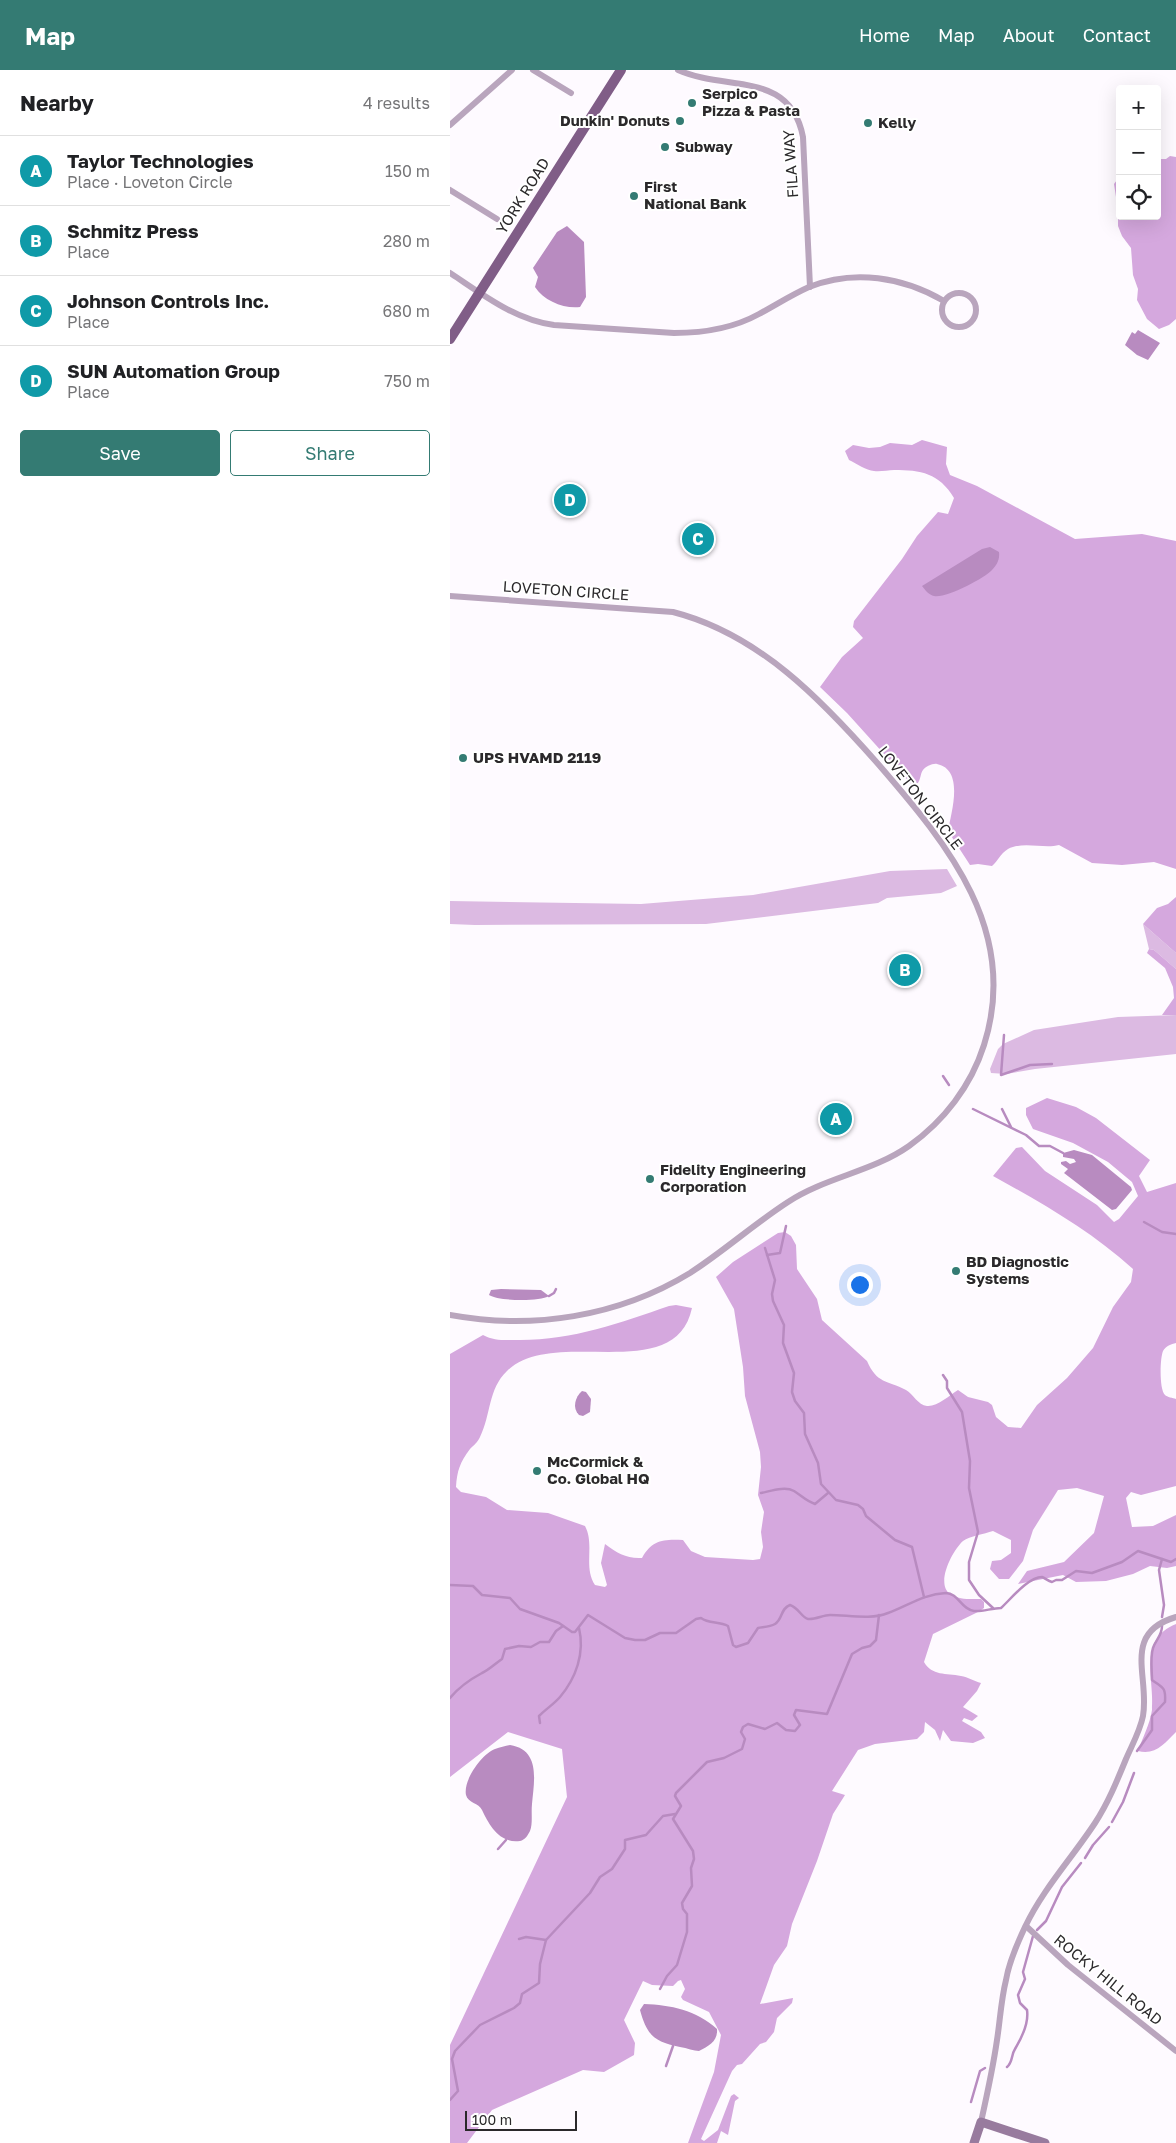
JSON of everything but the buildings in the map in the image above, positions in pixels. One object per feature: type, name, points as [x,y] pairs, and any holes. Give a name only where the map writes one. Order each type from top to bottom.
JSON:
[{"type":"main road","name":"YORK ROAD","points":[[450,339],[619,73]]},
{"type":"street","points":[[450,125],[512,70]]},
{"type":"street","points":[[533,70],[571,93]]},
{"type":"street","points":[[619,73],[627,70]]},
{"type":"street","name":"FILA WAY","points":[[678,70],[745,79],[759,83],[780,93],[797,113],[803,137],[810,287]]},
{"type":"street","points":[[450,190],[497,219]]},
{"type":"street","points":[[450,273],[517,314],[545,324],[692,333],[726,328],[810,287],[843,279],[878,278],[912,284],[944,300]]},
{"type":"street","points":[[960,293],[968,296],[975,304],[976,310],[973,320],[963,327],[951,326],[946,323],[941,312],[944,300],[952,294],[960,293]]},
{"type":"street","name":"LOVETON CIRCLE","points":[[450,596],[672,612],[717,628],[764,656],[804,687],[835,716],[909,800],[936,835],[964,878],[980,912],[991,953],[994,988],[987,1034],[977,1063],[964,1088],[938,1122],[909,1146],[894,1155],[803,1193],[690,1272],[666,1286],[624,1303],[585,1314],[541,1320],[492,1321],[450,1315]]},
{"type":"street","points":[[974,2143],[982,2122],[1006,1979],[1026,1926],[1044,1893],[1095,1823],[1109,1800],[1143,1717],[1144,1701],[1141,1658],[1144,1643],[1148,1633],[1156,1625],[1176,1617]]},
{"type":"street","name":"ROCKY HILL ROAD","points":[[1026,1926],[1068,1965],[1176,2051]]},
{"type":"street","points":[[982,2122],[1045,2143]]},
{"type":"shaded area","points":[[1170,156],[1176,157],[1176,319],[1169,325],[1159,329],[1147,319],[1137,300],[1138,289],[1133,275],[1131,248],[1122,236],[1118,220],[1161,220],[1161,159],[1166,159]]},
{"type":"shaded area","points":[[1116,181],[1116,197],[1114,184]]},
{"type":"shaded area","points":[[567,226],[584,242],[586,297],[580,307],[567,307],[555,303],[535,287],[538,277],[533,268],[557,232]]},
{"type":"shaded area","points":[[1138,330],[1160,343],[1148,360],[1137,355],[1125,345],[1132,332],[1135,334]]},
{"type":"shaded area","points":[[922,440],[947,447],[946,464],[950,475],[977,486],[1075,539],[1142,534],[1176,541],[1176,869],[1154,862],[1122,865],[1092,863],[1059,845],[1014,847],[1005,851],[992,866],[970,865],[948,831],[954,783],[951,774],[946,768],[933,764],[925,768],[917,784],[912,785],[847,713],[820,687],[842,657],[863,638],[853,627],[854,621],[902,559],[917,536],[938,512],[948,514],[954,498],[936,478],[913,471],[871,470],[849,460],[845,451],[853,445],[869,448],[880,447],[890,443],[912,445]]},
{"type":"shaded area","points":[[990,547],[999,552],[998,562],[988,574],[973,583],[939,596],[930,595],[922,586],[982,549]]},
{"type":"shaded area","points":[[947,869],[957,886],[941,893],[887,898],[878,903],[706,924],[450,924],[450,901],[641,904],[753,895],[890,871]]},
{"type":"shaded area","points":[[1176,897],[1176,953],[1143,924],[1157,908],[1168,904]]},
{"type":"shaded area","points":[[1143,924],[1176,953],[1176,969],[1154,950],[1149,949]]},
{"type":"shaded area","points":[[1149,949],[1154,950],[1176,969],[1176,1015],[1162,1015],[1174,998],[1173,987],[1165,968],[1147,953]]},
{"type":"shaded area","points":[[1176,1015],[1176,1054],[1035,1069],[1006,1074],[991,1073],[990,1069],[998,1049],[1003,1044],[1034,1030],[1118,1017]]},
{"type":"shaded area","points":[[1047,1098],[1076,1107],[1096,1118],[1150,1160],[1139,1176],[1147,1192],[1176,1183],[1176,1343],[1163,1351],[1161,1373],[1163,1392],[1165,1395],[1176,1399],[1176,1486],[1141,1495],[1131,1492],[1126,1498],[1132,1527],[1153,1526],[1176,1515],[1176,1566],[1167,1568],[1150,1566],[1133,1574],[1106,1581],[1076,1582],[1063,1575],[1018,1584],[1027,1571],[1064,1562],[1094,1533],[1104,1496],[1077,1488],[1058,1490],[1033,1530],[1023,1561],[1009,1579],[999,1579],[990,1569],[992,1561],[1001,1560],[1011,1553],[1011,1540],[993,1531],[969,1538],[959,1545],[947,1567],[944,1582],[946,1589],[950,1594],[957,1597],[981,1599],[984,1602],[984,1608],[933,1634],[924,1662],[935,1672],[964,1677],[981,1683],[977,1691],[963,1707],[978,1716],[972,1721],[964,1718],[962,1721],[981,1732],[985,1738],[973,1743],[951,1741],[943,1730],[940,1741],[935,1730],[925,1722],[924,1732],[917,1739],[875,1744],[858,1750],[832,1791],[845,1795],[833,1814],[792,1924],[787,1946],[774,1965],[760,2004],[793,1998],[792,2003],[777,2018],[774,2032],[766,2042],[760,2044],[742,2064],[737,2065],[732,2071],[701,2139],[704,2141],[718,2130],[731,2096],[734,2094],[739,2098],[735,2101],[728,2135],[721,2131],[717,2143],[688,2143],[714,2072],[721,2035],[709,2012],[683,2000],[681,1997],[685,1989],[681,1980],[673,1986],[652,1985],[643,1981],[624,2020],[635,2043],[634,2055],[604,2072],[583,2070],[492,2110],[467,2143],[450,2143],[450,2045],[567,1797],[562,1749],[508,1732],[450,1777],[450,1354],[483,1335],[503,1340],[556,1338],[594,1330],[669,1306],[676,1305],[692,1308],[681,1332],[663,1345],[638,1351],[553,1353],[528,1358],[507,1371],[496,1386],[484,1429],[479,1439],[461,1463],[456,1487],[461,1492],[486,1497],[507,1510],[548,1513],[585,1526],[589,1541],[590,1571],[595,1585],[605,1587],[607,1585],[601,1563],[605,1544],[622,1555],[642,1558],[654,1544],[670,1540],[683,1540],[691,1551],[705,1557],[760,1559],[763,1547],[761,1532],[764,1512],[758,1495],[761,1467],[760,1452],[745,1396],[743,1367],[734,1309],[716,1277],[733,1262],[778,1233],[785,1232],[791,1236],[796,1245],[797,1269],[817,1299],[822,1320],[867,1361],[879,1378],[906,1390],[921,1404],[927,1406],[939,1403],[958,1390],[968,1397],[988,1402],[992,1405],[996,1417],[1008,1427],[1021,1428],[1037,1405],[1067,1378],[1093,1348],[1113,1307],[1131,1282],[1133,1269],[1083,1230],[1048,1207],[993,1176],[1016,1148],[1022,1147],[1045,1171],[1097,1205],[1114,1222],[1119,1219],[1138,1196],[1132,1182],[1108,1162],[1073,1143],[1033,1129],[1026,1115],[1026,1108]]},
{"type":"shaded area","points":[[1074,1150],[1092,1155],[1131,1187],[1132,1190],[1116,1209],[1112,1210],[1064,1173],[1068,1169],[1061,1162],[1066,1161],[1070,1164],[1076,1162],[1074,1159],[1063,1157],[1063,1153]]},
{"type":"shaded area","points":[[491,1290],[541,1290],[549,1296],[519,1300],[501,1299],[489,1295]]},
{"type":"shaded area","points":[[582,1391],[586,1392],[591,1399],[590,1412],[583,1416],[579,1415],[575,1406],[576,1399]]},
{"type":"shaded area","points":[[1176,1624],[1176,1732],[1155,1750],[1150,1752],[1138,1751],[1152,1710],[1150,1661],[1152,1650],[1156,1640],[1164,1631]]},
{"type":"shaded area","points":[[510,1745],[520,1748],[527,1753],[531,1760],[534,1777],[531,1828],[526,1837],[520,1841],[507,1840],[496,1832],[481,1808],[469,1800],[466,1795],[467,1782],[479,1762],[495,1749]]},
{"type":"shaded area","points":[[644,2004],[673,2007],[701,2017],[717,2029],[716,2037],[709,2045],[699,2051],[664,2043],[649,2032],[640,2010]]},
{"type":"waterway","points":[[1004,1035],[1001,1075],[1030,1065],[1052,1064]]},
{"type":"waterway","points":[[943,1076],[949,1085]]},
{"type":"waterway","points":[[973,1109],[1026,1135],[1039,1146],[1050,1146],[1063,1153]]},
{"type":"waterway","points":[[1002,1109],[1011,1127]]},
{"type":"waterway","points":[[1144,1222],[1162,1232],[1176,1234]]},
{"type":"waterway","points":[[767,1255],[780,1253],[786,1226]]},
{"type":"waterway","points":[[765,1248],[775,1280],[772,1294],[773,1301],[784,1325],[783,1343],[794,1373],[792,1392],[795,1401],[804,1413],[805,1434],[818,1463],[821,1484],[836,1500],[858,1505],[863,1509],[866,1516],[895,1540],[912,1547],[924,1597]]},
{"type":"waterway","points":[[549,1296],[556,1289]]},
{"type":"waterway","points":[[943,1375],[947,1381],[947,1388],[962,1412],[970,1461],[969,1488],[978,1532],[969,1562],[969,1580],[979,1595],[993,1608]]},
{"type":"waterway","points":[[761,1493],[786,1489],[794,1491],[815,1504],[828,1493]]},
{"type":"waterway","points":[[450,1585],[473,1586],[482,1595],[510,1598],[520,1609],[559,1623],[572,1632],[575,1632],[588,1615],[625,1638],[645,1640],[660,1633],[676,1633],[696,1619],[701,1618],[728,1626],[733,1645],[736,1647],[748,1643],[758,1628],[778,1622],[785,1609],[790,1605],[808,1619],[830,1615],[874,1616],[888,1613],[930,1596],[946,1593],[954,1596],[966,1608],[980,1611],[1001,1608],[1025,1585],[1037,1578],[1042,1577],[1052,1582],[1062,1580],[1076,1571],[1092,1573],[1122,1562],[1138,1551],[1171,1562],[1176,1559]]},
{"type":"waterway","points":[[1162,1559],[1159,1570],[1164,1605],[1162,1617]]},
{"type":"waterway","points":[[660,1989],[667,1976],[677,1965],[687,1932],[687,1914],[683,1909],[682,1903],[692,1886],[691,1868],[694,1859],[693,1851],[673,1819],[681,1806],[675,1796],[676,1793],[707,1762],[724,1758],[742,1749],[745,1739],[741,1732],[743,1727],[748,1724],[765,1729],[777,1723],[786,1730],[795,1731],[800,1725],[794,1715],[796,1710],[827,1714],[852,1654],[870,1646],[876,1640],[879,1615]]},
{"type":"waterway","points":[[450,1698],[464,1684],[502,1659],[505,1649],[519,1646],[531,1647],[540,1642],[549,1642],[556,1631],[563,1626]]},
{"type":"waterway","points":[[1137,1751],[1152,1730],[1152,1716],[1165,1702],[1163,1688],[1152,1680],[1151,1660],[1154,1645],[1162,1626]]},
{"type":"waterway","points":[[540,1723],[539,1716],[566,1690],[575,1673],[581,1647],[579,1628]]},
{"type":"waterway","points":[[1112,1822],[1123,1802],[1134,1773]]},
{"type":"waterway","points":[[450,2100],[458,2091],[452,2059],[455,2051],[480,2025],[514,2008],[520,2003],[522,1994],[539,1983],[540,1964],[546,1940],[590,1893],[600,1877],[612,1869],[625,1849],[625,1840],[646,1835],[663,1816],[675,1814]]},
{"type":"waterway","points":[[1085,1858],[1093,1845],[1109,1827]]},
{"type":"waterway","points":[[498,1849],[506,1840]]},
{"type":"waterway","points":[[1037,1930],[1046,1921],[1062,1887],[1081,1863]]},
{"type":"waterway","points":[[1007,2067],[1022,2036],[1027,2020],[1027,2010],[1020,2003],[1018,1995],[1025,1979],[1023,1972],[1033,1936]]},
{"type":"waterway","points":[[519,1939],[526,1937],[546,1940]]},
{"type":"waterway","points":[[666,2066],[673,2046]]},
{"type":"waterway","points":[[971,2102],[980,2071],[985,2068]]},
{"type":"place","name":"Serpico Pizza & Pasta","points":[[692,103]]},
{"type":"place","name":"Dunkin' Donuts","points":[[680,121]]},
{"type":"place","name":"Kelly","points":[[868,123]]},
{"type":"place","name":"Subway","points":[[665,147]]},
{"type":"place","name":"First National Bank","points":[[634,196]]},
{"type":"place","name":"SUN Automation Group","points":[[570,500]]},
{"type":"place","name":"Johnson Controls Inc.","points":[[698,539]]},
{"type":"place","name":"UPS HVAMD 2119","points":[[463,758]]},
{"type":"place","name":"Schmitz Press","points":[[905,970]]},
{"type":"place","name":"Taylor Technologies","points":[[836,1119]]},
{"type":"place","name":"Fidelity Engineering Corporation","points":[[650,1179]]},
{"type":"place","name":"BD Diagnostic Systems","points":[[956,1271]]},
{"type":"place","name":"McCormick & Co. Global HQ","points":[[537,1471]]}]
